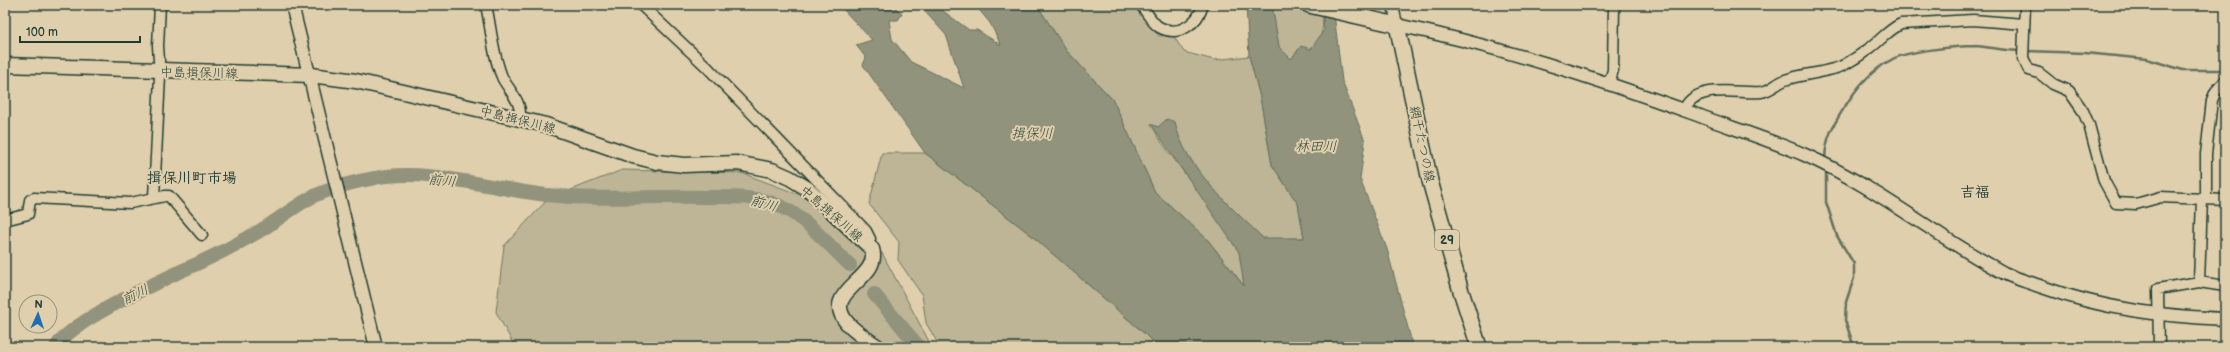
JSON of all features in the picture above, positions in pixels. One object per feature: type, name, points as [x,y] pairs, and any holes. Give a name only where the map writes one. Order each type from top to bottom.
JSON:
[{"type":"main road","points":[[1309,5],[1394,24]]},
{"type":"main road","name":"網干たつの線","points":[[1394,24],[1430,181],[1460,288],[1479,347]]},
{"type":"main road","name":"中島揖保川線","points":[[5,65],[160,72],[311,75],[356,81],[546,125],[633,156],[657,162],[684,165],[737,163],[772,170],[790,178],[808,189],[872,249],[874,262],[868,271],[843,296],[841,311],[847,324],[878,347]]},
{"type":"street","points":[[154,197],[160,72],[160,5]]},
{"type":"street","points":[[292,5],[336,176],[376,347]]},
{"type":"street","points":[[486,5],[499,67],[503,78],[519,106],[519,118]]},
{"type":"street","points":[[641,5],[707,67],[866,231],[870,239],[867,243]]},
{"type":"street","points":[[1141,5],[1159,27],[1172,31],[1185,29],[1200,16],[1203,5]]},
{"type":"street","points":[[1393,5],[1394,24],[1509,52],[1684,110],[1803,154],[1873,190],[1969,253],[2007,274],[2065,295],[2112,308],[2159,315],[2225,319]]},
{"type":"street","points":[[1608,84],[1613,70],[1614,5]]},
{"type":"street","points":[[2025,5],[2023,58],[2029,70],[2039,73],[2053,84],[2069,92],[2083,112],[2089,125],[2104,181],[2116,203],[2136,204],[2161,198],[2225,200]]},
{"type":"street","points":[[1684,110],[1687,102],[1695,95],[1728,91],[1762,92],[1783,80],[1805,73],[1844,65],[1870,48],[1891,28],[1901,24],[1974,20],[2024,24]]},
{"type":"street","points":[[2199,282],[2206,154],[2212,100],[2216,91],[2225,81]]},
{"type":"street","points":[[5,220],[28,214],[30,200],[34,198],[130,204],[154,197],[169,196],[202,235]]},
{"type":"street","points":[[2159,347],[2158,289],[2199,282],[2225,286]]},
{"type":"shaded area","points":[[1037,5],[1133,5],[1159,36],[1172,34],[1184,52],[1214,60],[1249,56],[1260,97],[1272,165],[1298,204],[1304,238],[1263,239],[1224,200],[1198,170],[1180,138],[1175,122],[1158,127],[1151,124],[1162,143],[1205,201],[1239,252],[1245,287],[1207,239],[1155,192],[1113,100],[1066,50]]},
{"type":"shaded area","points":[[1272,5],[1322,5],[1323,25],[1319,39],[1315,44],[1291,59],[1279,47]]},
{"type":"shaded area","points":[[882,153],[925,153],[1031,235],[1145,334],[1157,347],[940,347],[926,323],[922,295],[898,260],[899,242],[869,204]]},
{"type":"shaded area","points":[[622,170],[742,173],[803,196],[835,225],[882,253],[932,347],[515,347],[496,312],[504,246],[548,199]]},
{"type":"water","name":"揖保川","points":[[839,5],[893,5],[902,14],[898,20],[889,20],[892,39],[911,62],[964,88],[946,35],[919,5],[935,5],[969,30],[977,30],[1001,45],[990,23],[975,5],[1037,5],[1066,50],[1113,100],[1155,192],[1207,239],[1244,286],[1239,252],[1151,124],[1158,127],[1167,119],[1175,122],[1180,138],[1198,170],[1224,200],[1263,238],[1304,238],[1298,204],[1272,165],[1260,97],[1249,56],[1246,5],[1272,5],[1279,47],[1291,59],[1301,46],[1311,49],[1324,30],[1322,5],[1333,5],[1342,81],[1365,141],[1360,179],[1387,249],[1413,347],[1157,347],[1145,334],[1031,235],[925,153],[863,65],[866,58],[856,45],[872,40]]},
{"type":"waterway","points":[[1825,161],[1828,138],[1850,98],[1871,74],[1891,60],[1908,54],[1957,47],[1975,46],[2021,51]]},
{"type":"waterway","points":[[2026,51],[2085,53],[2147,59],[2183,70],[2225,70]]},
{"type":"waterway","points":[[1826,170],[1826,202],[1837,236],[1854,264],[1854,278],[1846,302],[1845,320],[1854,347]]},
{"type":"waterway","name":"前川","points":[[56,347],[78,326],[95,315],[133,294],[235,245],[314,196],[355,182],[395,175],[439,177],[527,192],[567,197],[732,197],[756,199],[772,203],[783,208],[804,221],[850,265]]},
{"type":"waterway","name":"前川","points":[[874,294],[919,347]]},
{"type":"district","name":"揖保川町市場","points":[[192,178]]},
{"type":"district","name":"吉福","points":[[1975,192]]},
{"type":"water label","name":"林田川","points":[[1316,146]]}]
